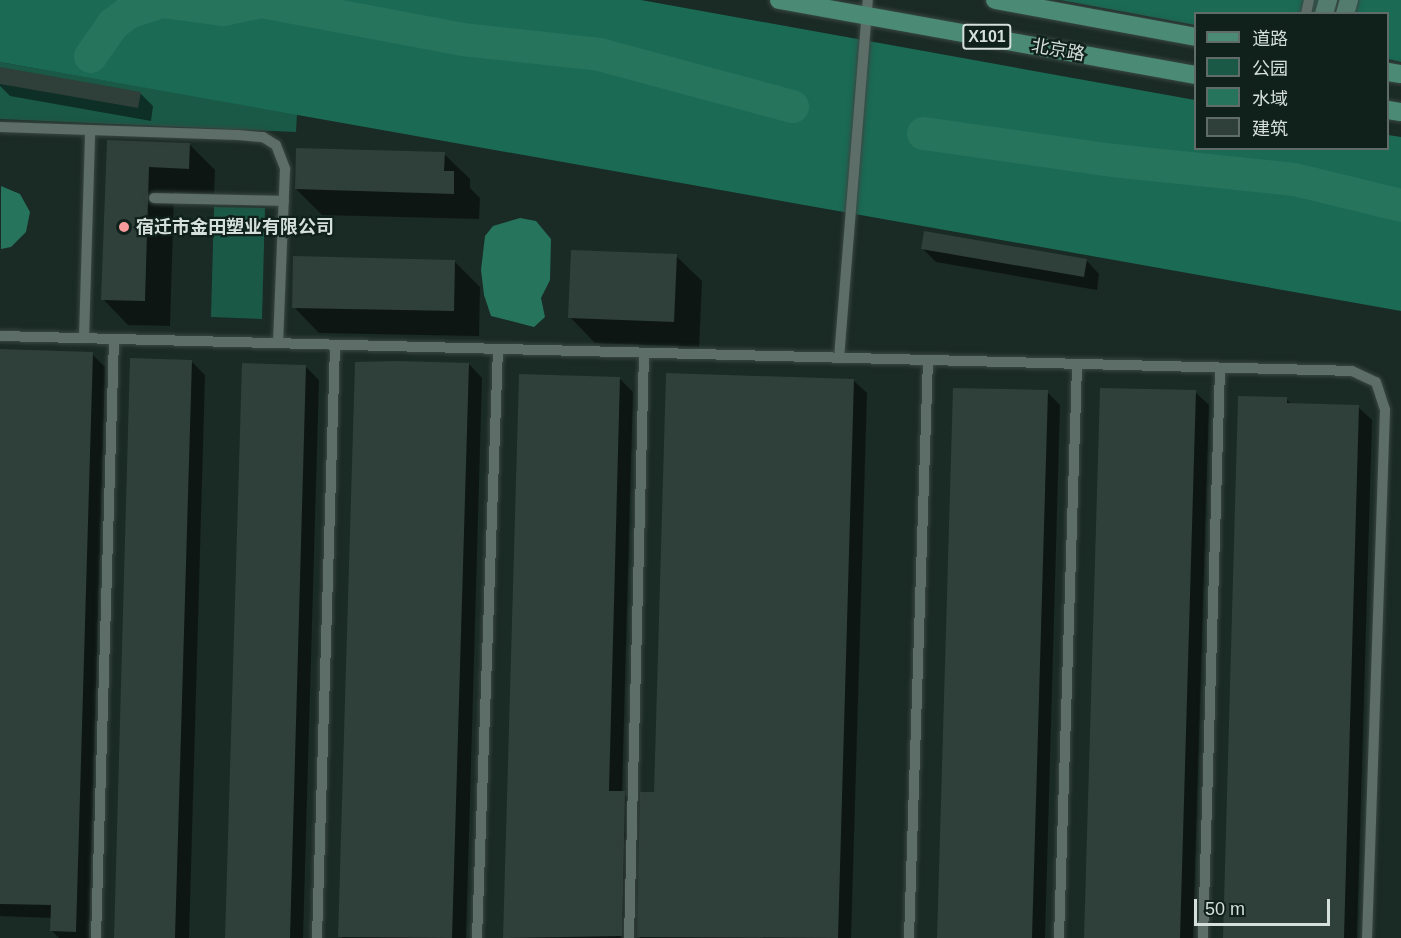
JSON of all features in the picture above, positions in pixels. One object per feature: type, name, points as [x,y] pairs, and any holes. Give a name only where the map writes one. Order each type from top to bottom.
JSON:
[{"type":"main road","name":"北京路","points":[[779,0],[867,8],[1194,75]]},
{"type":"main road","name":"北京路","points":[[995,0],[1194,37]]},
{"type":"lane","points":[[839,358],[867,8]]},
{"type":"lane","points":[[0,126],[263,137],[276,145],[283,158],[284,201],[278,343]]},
{"type":"lane","points":[[84,338],[90,130]]},
{"type":"lane","points":[[154,198],[284,201]]},
{"type":"lane","points":[[0,336],[1352,371],[1376,382],[1385,410],[1367,938]]},
{"type":"lane","points":[[96,938],[114,339]]},
{"type":"lane","points":[[317,938],[335,345]]},
{"type":"lane","points":[[477,938],[498,349]]},
{"type":"lane","points":[[629,938],[645,353]]},
{"type":"lane","points":[[909,938],[928,360]]},
{"type":"lane","points":[[1059,938],[1077,364]]},
{"type":"lane","points":[[1203,938],[1220,368]]},
{"type":"green space","points":[[0,62],[297,114],[296,132],[0,119]]},
{"type":"green space","points":[[214,207],[265,208],[262,319],[211,317]]},
{"type":"shaded area","points":[[0,0],[641,0],[1194,100],[1194,150],[1389,150],[1389,135],[1401,137],[1401,311],[0,62]]},
{"type":"shaded area","points":[[1060,0],[1401,0],[1401,62],[1389,59],[1389,12],[1194,12],[1194,25]]},
{"type":"water","points":[[1,186],[20,194],[30,212],[26,232],[11,247],[1,249]]},
{"type":"water","points":[[520,218],[536,221],[551,239],[550,280],[541,298],[545,317],[534,327],[491,316],[484,295],[481,270],[485,236],[493,226]]},
{"type":"building","points":[[0,67],[141,92],[138,108],[0,84]]},
{"type":"building","points":[[107,140],[190,143],[189,169],[149,167],[145,301],[101,300]]},
{"type":"building","points":[[296,148],[445,152],[444,171],[454,171],[454,194],[295,189]]},
{"type":"building","points":[[924,231],[1087,259],[1084,277],[921,249]]},
{"type":"building","points":[[571,250],[677,254],[674,322],[568,318]]},
{"type":"building","points":[[293,256],[455,260],[454,311],[292,308]]},
{"type":"building","points":[[0,349],[93,352],[76,932],[50,931],[51,905],[0,904]]},
{"type":"building","points":[[130,358],[192,360],[175,938],[114,938]]},
{"type":"building","points":[[355,362],[469,363],[452,938],[338,937]]},
{"type":"building","points":[[242,363],[306,365],[290,938],[225,938]]},
{"type":"building","points":[[666,373],[854,379],[838,938],[637,937],[640,792],[654,792]]},
{"type":"building","points":[[519,374],[620,377],[609,791],[625,791],[622,936],[503,938]]},
{"type":"building","points":[[953,388],[1048,390],[1032,938],[937,938]]},
{"type":"building","points":[[1100,388],[1196,390],[1180,938],[1084,938]]},
{"type":"building","points":[[1238,396],[1287,397],[1287,403],[1359,405],[1344,938],[1223,938]]},
{"type":"waterway","points":[[90,56],[112,24],[128,12],[162,1],[223,9],[261,1],[462,39],[599,54],[792,106]]},
{"type":"waterway","points":[[923,133],[1113,160],[1294,179],[1401,205]]},
{"type":"place","name":"宿迁市金田塑业有限公司","points":[[124,227]]}]
